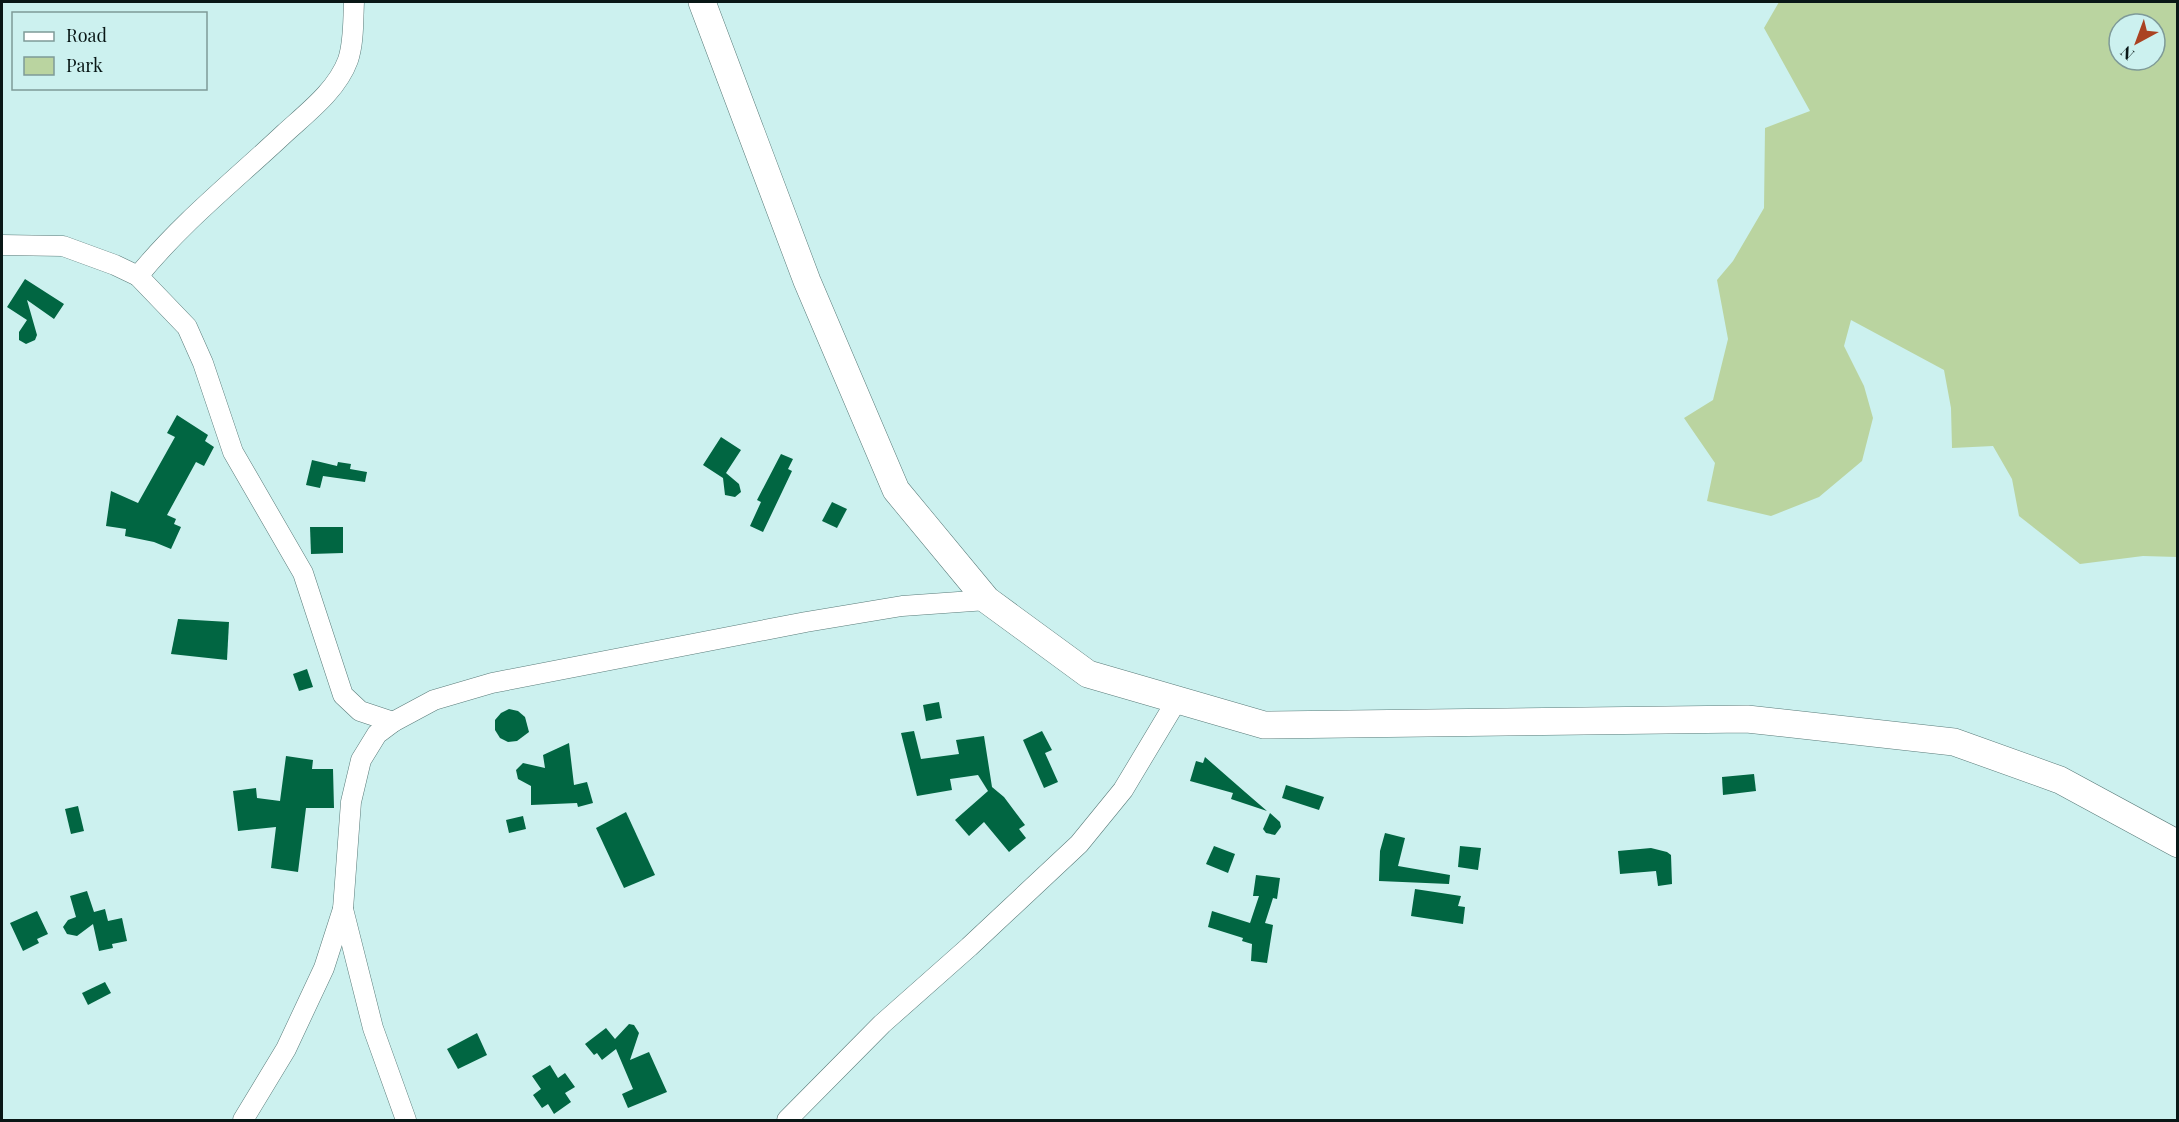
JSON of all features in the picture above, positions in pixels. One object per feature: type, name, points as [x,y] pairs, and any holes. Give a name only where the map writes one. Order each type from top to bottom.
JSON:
[{"type":"main road","points":[[702,2],[807,281],[896,490],[987,600],[1088,674],[1264,724],[1747,719],[1954,742],[2060,780],[2178,844]]},
{"type":"street","points":[[138,276],[165,244],[336,82],[348,60],[353,35],[354,2]]},
{"type":"street","points":[[2,245],[63,246],[138,276],[187,327],[203,363],[221,421],[237,460],[303,573],[344,695],[360,711],[393,722]]},
{"type":"street","points":[[243,1120],[286,1049],[324,968],[343,909],[351,802],[361,760],[377,734],[393,722],[434,700],[492,683],[817,620],[902,606],[987,600]]},
{"type":"street","points":[[787,1120],[882,1024],[969,947],[1079,844],[1123,790],[1177,700]]},
{"type":"street","points":[[343,909],[374,1028],[406,1120]]},
{"type":"green space","points":[[1779,2],[2177,2],[2177,557],[2143,556],[2080,564],[2019,516],[2012,479],[1993,446],[1952,448],[1951,408],[1944,370],[1851,320],[1844,346],[1864,386],[1873,418],[1862,461],[1819,497],[1771,516],[1707,501],[1715,463],[1684,418],[1713,400],[1728,339],[1717,280],[1733,261],[1764,208],[1765,128],[1810,111],[1764,28]]},
{"type":"building","points":[[25,279],[64,304],[54,319],[27,300],[37,335],[35,340],[26,344],[19,340],[19,332],[27,320],[7,307]]},
{"type":"building","points":[[177,415],[208,435],[205,441],[214,447],[204,466],[196,462],[167,515],[176,519],[174,524],[181,527],[171,549],[154,542],[125,536],[126,529],[106,526],[111,491],[138,503],[175,437],[167,433]]},
{"type":"building","points":[[721,437],[741,450],[726,473],[739,484],[741,492],[735,497],[725,495],[723,478],[703,465]]},
{"type":"building","points":[[781,454],[793,459],[788,469],[792,471],[763,532],[750,526],[761,502],[757,500]]},
{"type":"building","points":[[312,460],[337,466],[338,462],[351,464],[350,469],[367,472],[365,482],[323,476],[320,488],[306,485]]},
{"type":"building","points":[[832,502],[847,509],[837,528],[822,521]]},
{"type":"building","points":[[310,527],[343,527],[343,553],[311,554]]},
{"type":"building","points":[[178,619],[229,622],[227,660],[171,654]]},
{"type":"building","points":[[307,669],[313,687],[299,691],[293,674]]},
{"type":"building","points":[[939,702],[942,718],[926,721],[923,705]]},
{"type":"building","points":[[509,709],[518,711],[525,717],[529,732],[517,741],[508,742],[500,738],[495,730],[495,720]]},
{"type":"building","points":[[914,731],[921,759],[959,754],[956,740],[984,736],[992,787],[1004,797],[1025,825],[1019,829],[1026,838],[1009,852],[984,822],[969,836],[955,820],[988,791],[978,775],[950,779],[952,790],[917,796],[901,733]]},
{"type":"building","points":[[1042,731],[1052,750],[1045,753],[1058,782],[1044,788],[1023,740]]},
{"type":"building","points":[[569,743],[574,785],[587,782],[593,803],[578,807],[577,803],[531,805],[531,786],[518,779],[516,770],[523,763],[545,768],[543,755]]},
{"type":"building","points":[[286,756],[313,760],[312,769],[333,769],[334,808],[306,808],[298,872],[271,868],[276,827],[238,831],[233,791],[256,788],[257,798],[280,801]]},
{"type":"building","points":[[1205,757],[1267,811],[1231,799],[1233,793],[1190,781],[1196,761],[1203,763]]},
{"type":"building","points":[[1754,774],[1756,791],[1723,795],[1722,777]]},
{"type":"building","points":[[1286,785],[1324,797],[1319,810],[1282,798]]},
{"type":"building","points":[[78,806],[84,831],[71,834],[65,809]]},
{"type":"building","points":[[626,812],[655,875],[624,888],[596,828]]},
{"type":"building","points":[[1270,813],[1280,822],[1281,827],[1275,835],[1266,833],[1263,829]]},
{"type":"building","points":[[523,816],[526,829],[509,833],[506,820]]},
{"type":"building","points":[[1385,833],[1405,838],[1398,866],[1450,875],[1449,884],[1379,881],[1380,851]]},
{"type":"building","points":[[1214,846],[1235,854],[1228,873],[1206,864]]},
{"type":"building","points":[[1460,846],[1481,848],[1478,870],[1458,867]]},
{"type":"building","points":[[1651,848],[1671,855],[1672,884],[1658,886],[1656,871],[1620,874],[1618,851]]},
{"type":"building","points":[[1256,875],[1280,878],[1277,899],[1273,898],[1265,923],[1273,925],[1267,963],[1251,961],[1252,944],[1242,941],[1243,938],[1208,927],[1212,911],[1250,923],[1259,896],[1253,896]]},
{"type":"building","points":[[1415,889],[1461,896],[1458,906],[1465,907],[1463,924],[1411,916]]},
{"type":"building","points":[[87,891],[94,912],[105,909],[108,921],[122,918],[127,941],[112,944],[113,948],[99,951],[93,924],[77,936],[67,934],[63,927],[68,920],[76,917],[70,896]]},
{"type":"building","points":[[37,911],[48,934],[37,939],[39,943],[23,951],[10,923]]},
{"type":"building","points":[[105,982],[111,993],[88,1005],[82,993]]},
{"type":"building","points":[[629,1024],[634,1025],[639,1033],[630,1060],[649,1052],[667,1092],[628,1108],[622,1094],[633,1089],[616,1049],[602,1060],[597,1053],[594,1055],[585,1044],[606,1028],[615,1039]]},
{"type":"building","points":[[477,1033],[487,1055],[458,1069],[447,1049]]},
{"type":"building","points":[[550,1065],[558,1078],[565,1073],[575,1087],[565,1093],[571,1102],[554,1114],[548,1104],[542,1108],[533,1095],[541,1089],[532,1076]]}]
